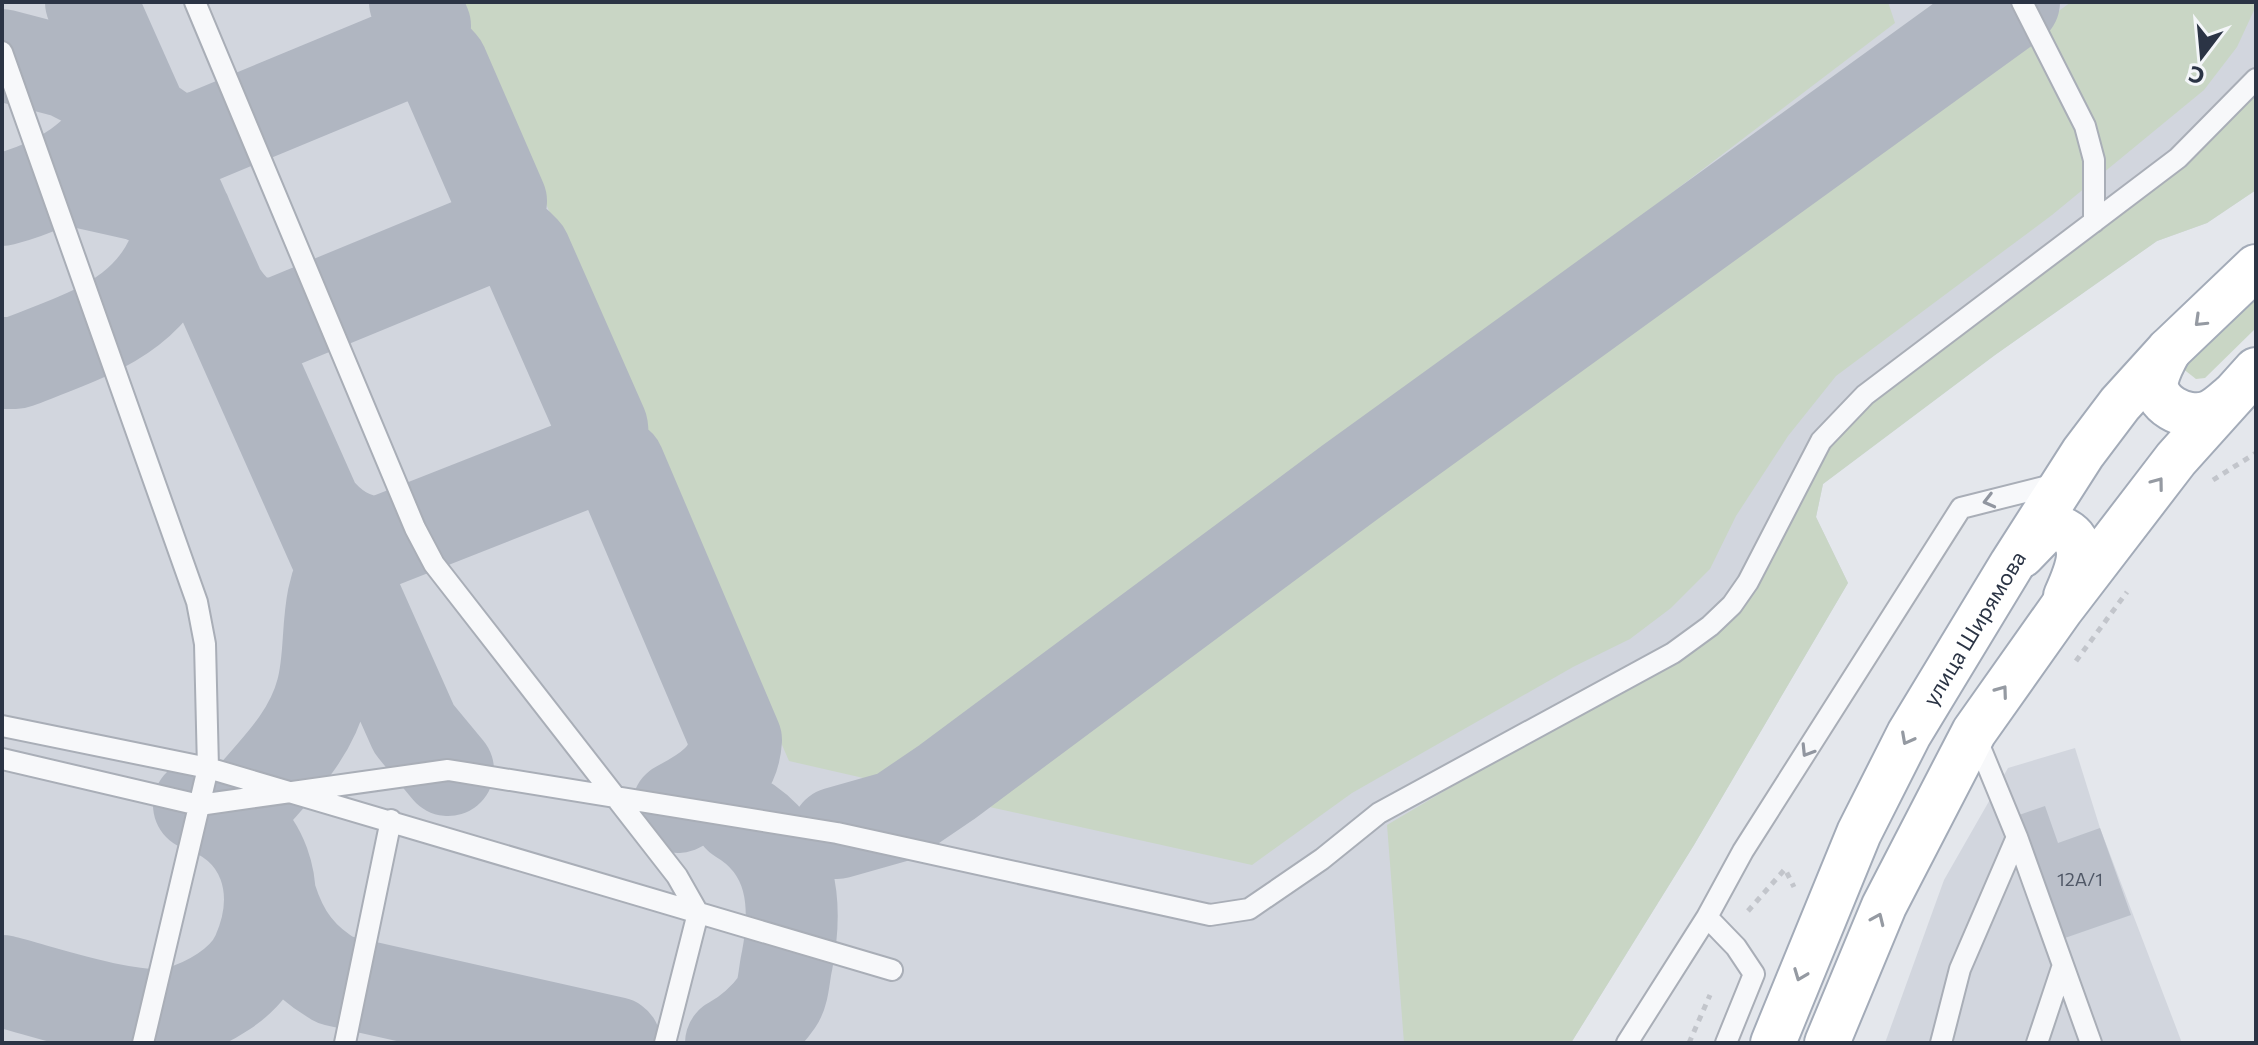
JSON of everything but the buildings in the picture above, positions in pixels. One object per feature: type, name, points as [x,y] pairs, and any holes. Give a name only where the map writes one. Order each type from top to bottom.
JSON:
[{"type":"main road","name":"улица Ширямова","points":[[1773,1043],[1859,833],[1909,734],[1994,594],[2064,482],[2120,404],[2169,350],[2256,267]]},
{"type":"main road","points":[[2169,350],[2156,379],[2160,397],[2168,406],[2191,415],[2203,415],[2214,411],[2245,382]]},
{"type":"main road","points":[[1827,1043],[1890,893],[1974,732],[2061,609],[2176,459],[2245,382]]},
{"type":"main road","points":[[1994,594],[2038,536],[2053,526],[2071,534],[2081,549],[2076,574],[2061,609]]},
{"type":"lane","points":[[195,2],[415,528],[434,564],[677,876],[698,913],[665,1043]]},
{"type":"lane","points":[[2022,2],[2085,126],[2094,160],[2094,222]]},
{"type":"lane","points":[[2,52],[197,602],[205,644],[208,768],[143,1043]]},
{"type":"lane","points":[[2,759],[199,805],[448,770],[837,833],[1210,915],[1249,909],[1322,859],[1379,813],[1673,653],[1710,626],[1748,582],[1821,441],[1865,395],[2178,158],[2256,79]]},
{"type":"lane","points":[[1627,1043],[1707,917],[1743,851],[1961,508],[2064,482]]},
{"type":"lane","points":[[2,726],[208,768],[892,970]]},
{"type":"lane","points":[[1974,732],[2017,837],[2091,1043]]},
{"type":"lane","points":[[345,1043],[391,820]]},
{"type":"lane","points":[[1941,1043],[1960,969],[2017,837]]},
{"type":"lane","points":[[1707,917],[1736,947],[1754,974],[1726,1043]]},
{"type":"lane","points":[[2037,1043],[2063,965]]},
{"type":"path","points":[[2210,482],[2256,453]]},
{"type":"path","points":[[2072,666],[2135,580]]},
{"type":"path","points":[[1689,1043],[1710,995]]},
{"type":"shaded area","points":[[2,2],[2256,2],[2256,190],[2207,223],[2157,241],[1995,355],[1823,484],[1816,517],[1848,583],[1694,845],[1571,1043],[2,1043]]},
{"type":"shaded area","points":[[2075,748],[2100,828],[2182,1043],[1885,1043],[1944,880],[2008,768]]},
{"type":"green space","points":[[458,2],[1888,2],[1895,23],[894,785],[789,761]]},
{"type":"green space","points":[[2071,2],[2256,2],[2256,6],[2237,47],[2204,90],[2052,215],[1836,376],[1788,436],[1736,516],[1710,569],[1671,608],[1630,639],[1573,667],[1352,793],[1252,865],[985,806]]},
{"type":"green space","points":[[2256,91],[2256,190],[2207,223],[2157,241],[1995,355],[1823,484],[1816,517],[1848,583],[1694,845],[1571,1043],[1404,1043],[1387,825],[1709,634],[1840,426]]},
{"type":"green space","points":[[2256,292],[2256,328],[2205,378],[2196,379],[2182,368],[2184,361]]},
{"type":"taxiway","points":[[91,2],[414,729],[448,770]]},
{"type":"taxiway","points":[[144,119],[170,137],[194,140],[416,48],[423,43],[425,26],[415,2]]},
{"type":"taxiway","points":[[837,833],[897,816],[947,782],[1349,483],[2014,2]]},
{"type":"taxiway","points":[[222,295],[246,319],[279,323],[490,236],[498,228],[501,201],[442,65],[431,53],[416,48]]},
{"type":"taxiway","points":[[2,55],[67,72],[138,108],[93,155],[78,166],[46,185],[2,200]]},
{"type":"taxiway","points":[[2,363],[16,363],[74,340],[124,314],[145,296],[162,275],[176,248],[186,215],[140,195],[64,178]]},
{"type":"taxiway","points":[[316,508],[343,532],[379,543],[592,459],[602,440],[602,427],[525,252],[517,244],[490,236]]},
{"type":"taxiway","points":[[592,459],[610,460],[619,465],[736,740],[724,773],[709,788],[678,807]]},
{"type":"taxiway","points":[[252,797],[293,748],[317,707],[325,675],[335,590],[349,560]]},
{"type":"taxiway","points":[[2,981],[114,1010],[158,1015],[200,1005],[234,983],[258,953],[270,907],[269,884],[264,864],[240,828],[222,815],[199,805]]},
{"type":"taxiway","points":[[731,1043],[756,1025],[779,998],[792,919],[791,899],[781,861],[757,830],[739,817]]},
{"type":"taxiway","points":[[271,898],[281,924],[295,946],[312,964],[335,980],[615,1043]]}]
